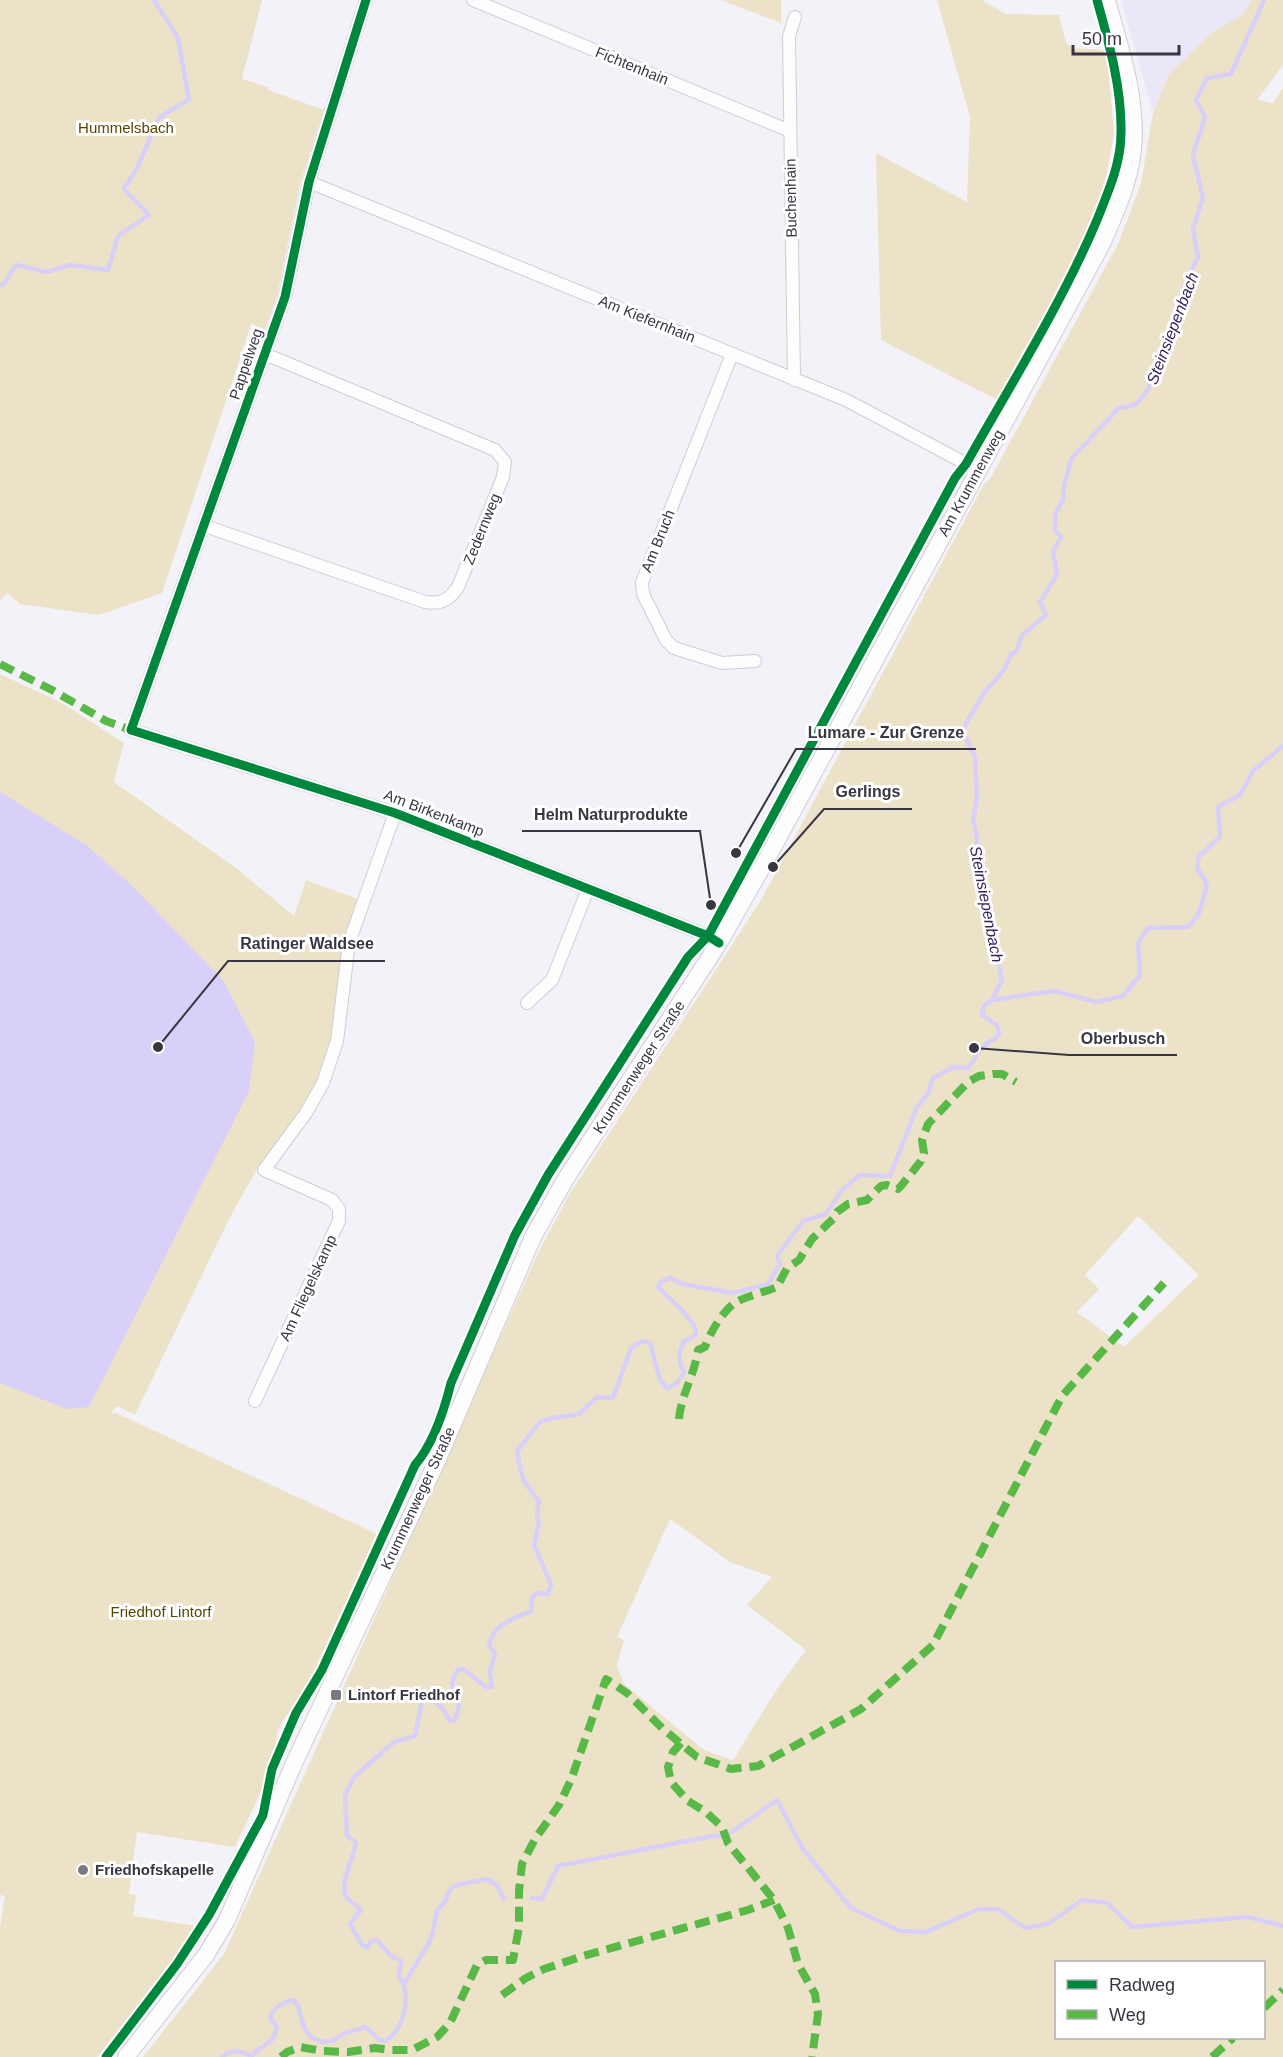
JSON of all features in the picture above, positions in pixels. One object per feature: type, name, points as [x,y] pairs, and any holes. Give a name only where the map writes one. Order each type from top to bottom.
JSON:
[{"type":"main road","name":"Am Krummenweg","points":[[719,943],[1102,244],[1123,194],[1133,149],[1133,116],[1129,82],[1107,0]]},
{"type":"main road","name":"Krummenweger Straße","points":[[126,2057],[206,1955],[227,1920],[295,1761],[438,1459],[533,1237],[565,1180],[719,943]]},
{"type":"street","name":"Pappelweg","points":[[131,730],[285,297],[309,183],[366,0]]},
{"type":"street","name":"Fichtenhain","points":[[473,0],[790,131]]},
{"type":"street","name":"Buchenhain","points":[[794,380],[789,36],[795,17]]},
{"type":"street","name":"Am Kiefernhain","points":[[309,183],[846,400],[978,470]]},
{"type":"street","name":"Zedernweg","points":[[205,526],[425,602],[437,603],[447,600],[458,587],[504,477],[505,462],[495,450],[266,354]]},
{"type":"street","name":"Am Bruch","points":[[732,354],[642,582],[642,594],[666,640],[674,648],[722,663],[755,661]]},
{"type":"street","name":"Am Birkenkamp","points":[[131,730],[395,813],[708,936],[719,943]]},
{"type":"street","name":"Am Fliegelskamp","points":[[255,1401],[339,1221],[339,1209],[332,1200],[264,1170],[306,1113],[323,1083],[337,1041],[349,943],[395,813]]},
{"type":"street","points":[[526,1003],[552,980],[588,889]]},
{"type":"shaded area","points":[[1121,0],[1252,0],[1244,14],[1213,32],[1169,74],[1153,113]]},
{"type":"shaded area","points":[[0,792],[86,845],[130,884],[223,980],[255,1042],[249,1091],[89,1407],[67,1409],[0,1383]]},
{"type":"green space","name":"Hummelsbach","points":[[0,0],[262,0],[242,79],[324,110],[300,184],[277,297],[262,336],[252,322],[162,593],[99,615],[20,604],[8,593],[0,600]]},
{"type":"green space","points":[[720,0],[781,0],[781,23]]},
{"type":"green space","points":[[937,0],[982,0],[1006,14],[1059,15],[1066,43],[1072,48],[1107,50],[1114,133],[1102,198],[1075,263],[999,401],[881,340],[876,153],[967,202],[970,117]]},
{"type":"green space","points":[[1252,0],[1283,0],[1283,65],[1257,100],[1273,103],[1283,88],[1283,2057],[143,2057],[224,1954],[538,1253],[569,1195],[761,900],[984,484],[990,479],[1119,242],[1141,183],[1153,113],[1169,74],[1213,32],[1244,14]],"holes":[[[1138,1216],[1199,1275],[1124,1347],[1077,1312],[1099,1289],[1085,1275]],[[670,1519],[730,1562],[772,1577],[747,1605],[806,1650],[777,1689],[733,1760],[704,1750],[624,1684],[617,1666],[624,1640],[617,1637]]]},
{"type":"green space","name":"Friedhof Lintorf","points":[[0,674],[62,703],[124,743],[114,782],[236,868],[294,916],[306,880],[358,899],[342,947],[333,1037],[318,1080],[298,1113],[257,1169],[228,1221],[135,1415],[117,1406],[110,1414],[116,1413],[377,1534],[298,1706],[287,1715],[279,1727],[276,1741],[278,1755],[235,1847],[137,1832],[129,1894],[136,1895],[133,1916],[196,1926],[180,1953],[97,2057],[0,2057],[0,1927],[5,1896],[0,1895]]},
{"type":"waterway","name":"Hummelsbach","points":[[0,285],[3,285],[16,265],[47,272],[70,265],[108,270],[118,236],[149,215],[124,189],[137,168],[159,118],[189,99],[178,38],[154,0]]},
{"type":"waterway","name":"Steinsiepenbach","points":[[992,1000],[1002,980],[995,950],[994,926],[989,910],[988,894],[979,874],[980,865],[976,853],[977,837],[973,820],[977,798],[975,757],[963,729],[984,693],[1004,670],[1011,654],[1017,651],[1022,635],[1046,615],[1040,602],[1057,574],[1053,551],[1061,537],[1055,530],[1055,515],[1063,500],[1071,459],[1119,408],[1135,405],[1148,390],[1159,353],[1177,313],[1185,282],[1198,258],[1193,229],[1203,198],[1193,155],[1205,117],[1196,100],[1207,78],[1231,74],[1264,0]]},
{"type":"waterway","points":[[222,2057],[237,2051],[252,2056],[273,2038],[277,2026],[270,2019],[273,2011],[293,2000],[298,2006],[305,2030],[312,2038],[323,2042],[332,2041],[345,2033],[366,2027],[379,2040],[385,2041],[392,2036],[402,2020],[406,2002],[399,1976],[401,1961],[390,1955],[377,1940],[371,1941],[368,1947],[363,1946],[350,1924],[361,1910],[345,1895],[344,1888],[356,1842],[347,1836],[345,1796],[353,1778],[394,1742],[415,1736],[423,1697],[428,1697],[442,1708],[450,1721],[455,1720],[459,1704],[452,1686],[458,1670],[463,1669],[486,1687],[492,1687],[490,1672],[495,1654],[489,1645],[491,1638],[499,1627],[531,1611],[532,1598],[537,1593],[548,1594],[551,1585],[534,1544],[539,1524],[537,1513],[539,1501],[523,1478],[517,1451],[540,1422],[579,1414],[597,1397],[613,1398],[631,1348],[642,1341],[650,1343],[660,1380],[667,1388],[673,1386],[684,1373],[680,1361],[684,1341],[696,1333],[692,1322],[658,1287],[660,1283],[671,1278],[682,1284],[734,1293],[768,1284],[780,1264],[777,1256],[803,1221],[826,1214],[842,1190],[860,1175],[890,1176],[917,1107],[928,1094],[933,1078],[954,1067],[968,1068],[984,1045],[996,1038],[999,1033],[997,1025],[982,1015],[984,1006],[992,1000],[1055,991],[1096,1002],[1123,996],[1140,975],[1138,943],[1148,928],[1188,927],[1199,913],[1207,884],[1197,868],[1199,856],[1220,837],[1218,807],[1240,795],[1253,771],[1283,746]]},
{"type":"waterway","points":[[532,1898],[542,1899],[558,1866],[713,1836],[726,1836],[777,1800],[803,1849],[851,1908],[900,1931],[926,1932],[979,1909],[998,1909],[1025,1928],[1048,1924],[1082,1900],[1108,1903],[1132,1927],[1248,1917],[1283,1926]]},
{"type":"waterway","points":[[404,1984],[429,1943],[437,1910],[444,1904],[453,1887],[487,1879],[497,1885],[504,1899]]},
{"type":"marked path","points":[[0,664],[106,721],[131,730]]},
{"type":"marked path","points":[[679,1419],[682,1401],[698,1350],[705,1347],[724,1313],[742,1299],[777,1287],[787,1268],[799,1260],[812,1239],[833,1219],[837,1212],[848,1204],[867,1200],[881,1186],[887,1185],[898,1189],[921,1161],[924,1153],[922,1140],[928,1124],[968,1082],[979,1076],[993,1074],[1002,1074],[1016,1082]]},
{"type":"marked path","points":[[281,2057],[300,2047],[348,2052],[375,2048],[412,2050],[437,2037],[450,2023],[477,1965],[486,1960],[513,1960],[519,1927],[522,1864],[535,1839],[559,1805],[571,1780],[606,1679],[627,1693],[663,1729],[697,1757],[731,1769],[758,1766],[861,1709],[933,1645],[1062,1396],[1164,1283]]},
{"type":"marked path","points":[[681,1743],[673,1752],[668,1767],[671,1782],[688,1801],[706,1812],[722,1827],[728,1843],[774,1900],[788,1928],[798,1964],[815,1994],[818,2014],[812,2057]]},
{"type":"marked path","points":[[502,1995],[526,1978],[544,1969],[748,1910],[774,1900]]},
{"type":"marked path","points":[[1265,2007],[1283,1990]]},
{"type":"marked path","points":[[1212,2057],[1232,2039]]},
{"type":"cycle path","points":[[366,0],[309,182],[285,297],[131,730],[395,813],[708,936],[719,943]]},
{"type":"cycle path","points":[[106,2057],[177,1964],[209,1915],[263,1815],[272,1769],[296,1713],[322,1670],[415,1465],[433,1437],[451,1383],[515,1235],[548,1175],[688,957],[708,936],[955,478],[966,464],[1035,344],[1083,252],[1109,188],[1120,144],[1121,116],[1117,82],[1097,0]]},
{"type":"place","name":"Lumare - Zur Grenze","points":[[736,853]]},
{"type":"place","name":"Gerlings","points":[[773,867]]},
{"type":"place","name":"Helm Naturprodukte","points":[[711,905]]},
{"type":"place","name":"Ratinger Waldsee","points":[[158,1047]]},
{"type":"place","name":"Oberbusch","points":[[974,1048]]},
{"type":"place","name":"Lintorf Friedhof","points":[[336,1695]]},
{"type":"place","name":"Friedhofskapelle","points":[[83,1870]]}]
